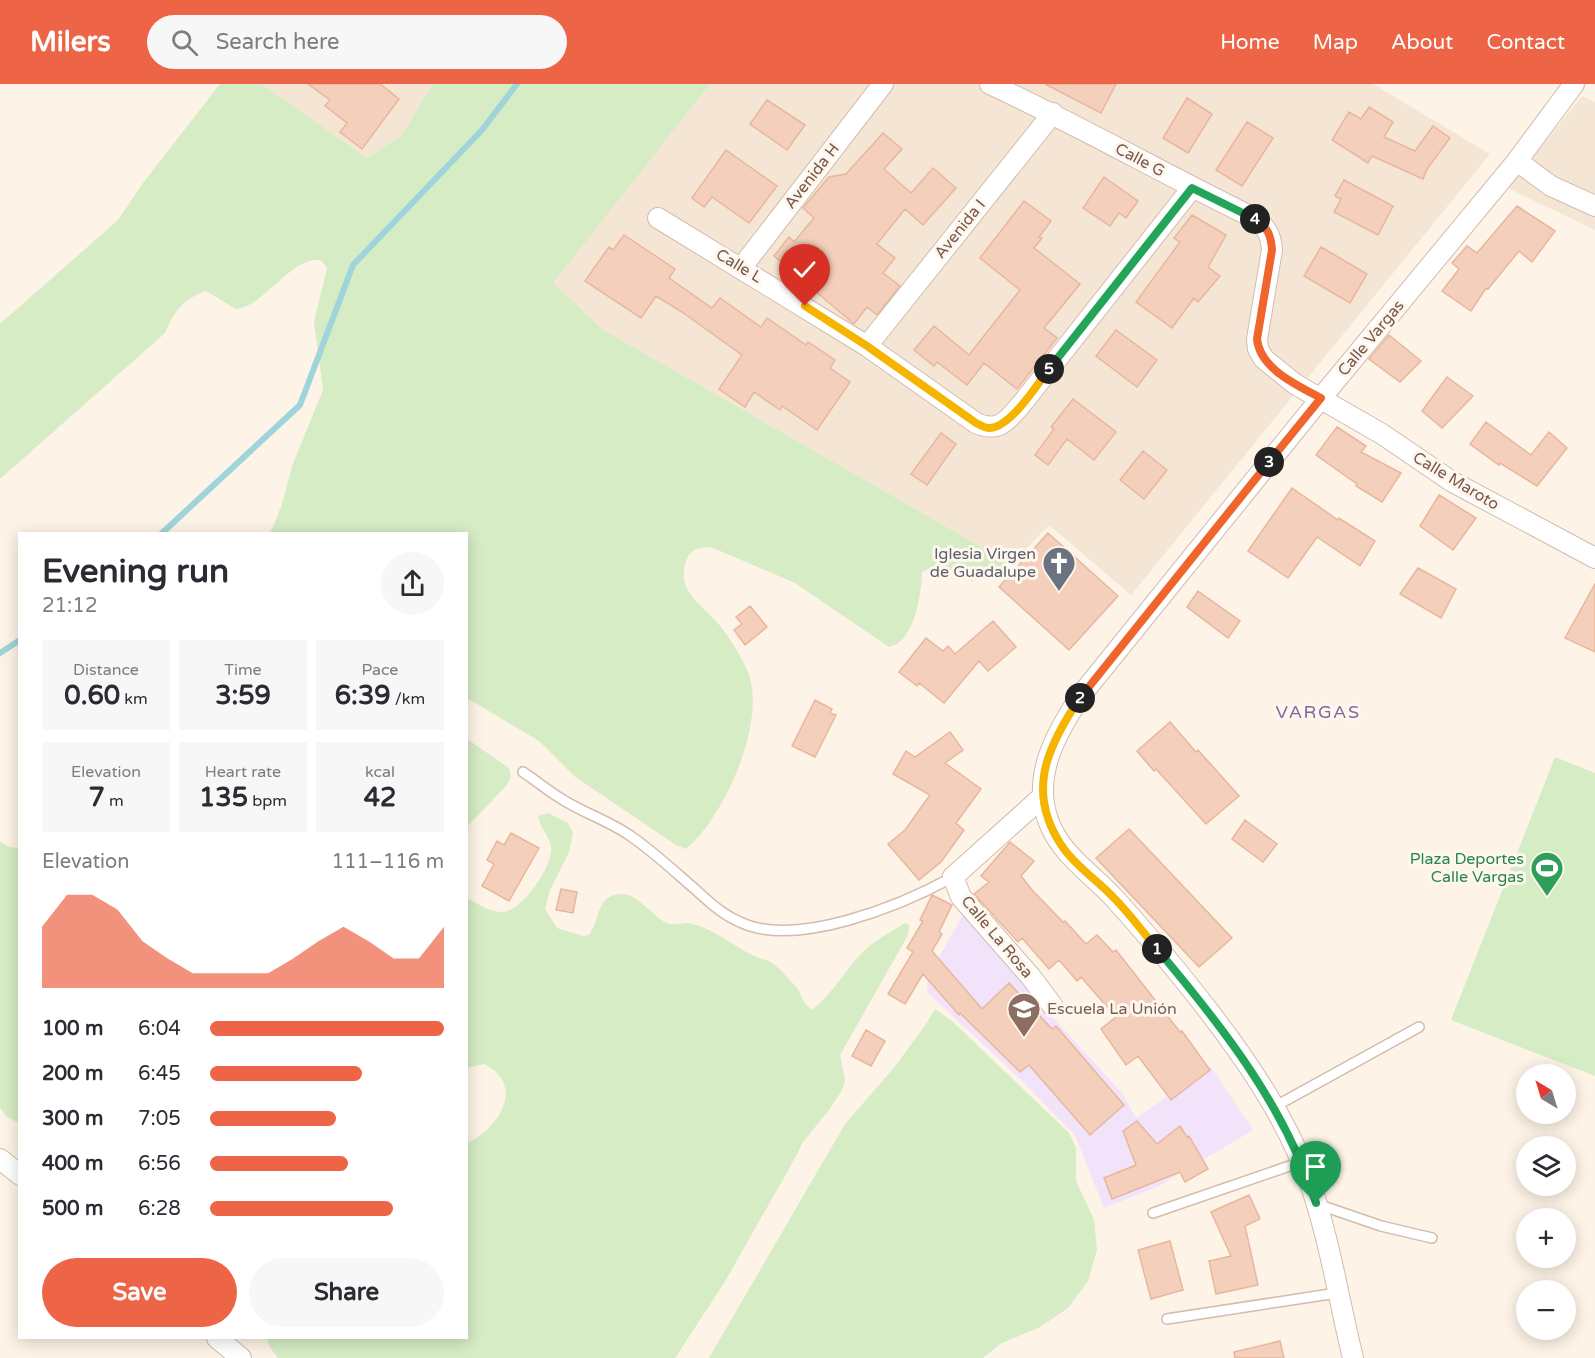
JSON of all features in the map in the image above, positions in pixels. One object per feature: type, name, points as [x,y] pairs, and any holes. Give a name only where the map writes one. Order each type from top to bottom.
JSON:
[{"type":"street","name":"Avenida H","points":[[742,267],[883,84]]},
{"type":"street","name":"Calle G","points":[[990,84],[1053,113],[1192,188],[1254,218],[1263,225],[1271,236],[1272,250],[1257,339],[1258,349],[1264,359],[1280,374],[1321,398]]},
{"type":"street","name":"Calle Vargas","points":[[1353,1358],[1316,1203],[1301,1162],[1274,1107],[1231,1041],[1197,996],[1114,898],[1065,850],[1050,825],[1042,797],[1048,755],[1060,728],[1082,694],[1321,398],[1517,161],[1574,84]]},
{"type":"street","name":"Avenida I","points":[[867,346],[1053,113]]},
{"type":"street","points":[[1517,161],[1551,186],[1595,206]]},
{"type":"street","name":"Calle L","points":[[658,218],[742,267],[867,346],[976,423],[988,428],[1000,426],[1024,401],[1192,188]]},
{"type":"street","name":"Calle Maroto","points":[[1321,398],[1382,434],[1451,482],[1595,558]]},
{"type":"street","name":"Calle La Rosa","points":[[1042,797],[953,877],[961,897],[1031,977],[1052,1005]]},
{"type":"street","points":[[0,1159],[18,1173]]},
{"type":"street","points":[[218,1339],[241,1358]]},
{"type":"lane","points":[[523,772],[561,799],[632,837],[718,909],[740,923],[766,930],[799,930],[836,923],[897,903],[953,877]]},
{"type":"lane","points":[[1274,1107],[1419,1027]]},
{"type":"lane","points":[[1153,1213],[1301,1162]]},
{"type":"lane","points":[[1316,1203],[1381,1226],[1432,1238]]},
{"type":"lane","points":[[1167,1319],[1337,1293]]},
{"type":"shaded area","points":[[262,84],[433,84],[401,136],[367,158]]},
{"type":"shaded area","points":[[710,84],[1373,84],[1490,154],[1131,595],[1049,525],[1011,564],[602,329],[552,283]]},
{"type":"shaded area","points":[[1582,96],[1595,102],[1595,230],[1508,188]]},
{"type":"shaded area","name":"Escuela La Unión","points":[[964,913],[1045,1009],[1122,1093],[1136,1118],[1211,1067],[1253,1130],[1159,1186],[1104,1208],[1075,1135],[1018,1077],[927,992],[928,976]]},
{"type":"green space","points":[[220,84],[262,84],[367,158],[401,136],[433,84],[710,84],[553,283],[602,329],[1011,564],[989,571],[983,577],[972,581],[935,566],[922,572],[918,604],[911,627],[898,643],[889,647],[795,583],[711,547],[692,551],[684,566],[685,584],[694,599],[721,627],[742,659],[752,690],[752,714],[739,766],[715,815],[686,849],[676,845],[574,776],[539,741],[468,699],[468,532],[269,532],[282,504],[292,466],[323,390],[314,322],[327,268],[321,260],[310,261],[299,266],[247,306],[236,309],[206,291],[185,302],[172,318],[165,333],[0,479],[0,324],[118,220],[143,183]]},
{"type":"green space","points":[[468,740],[509,768],[511,777],[506,786],[468,826]]},
{"type":"green space","name":"Plaza Deportes Calle Vargas","points":[[1555,757],[1595,773],[1595,1076],[1576,1069],[1576,1064],[1564,1064],[1451,1020]]},
{"type":"green space","points":[[548,813],[568,823],[573,833],[569,852],[550,890],[545,909],[557,928],[583,936],[589,935],[604,902],[615,895],[631,896],[663,921],[670,924],[690,923],[701,927],[754,956],[773,963],[797,988],[805,1003],[812,1010],[820,1004],[869,946],[905,923],[909,925],[908,935],[840,1055],[845,1080],[842,1090],[803,1142],[724,1283],[675,1358],[278,1358],[269,1346],[267,1339],[468,1339],[468,1142],[489,1128],[503,1106],[506,1095],[504,1083],[497,1073],[484,1064],[468,1068],[468,899],[488,909],[501,912],[518,905],[535,887],[551,855],[550,842],[538,816]]},
{"type":"green space","points":[[0,842],[9,847],[18,848],[18,1122],[7,1117],[0,1108]]},
{"type":"green space","points":[[935,1009],[952,1021],[1069,1133],[1076,1148],[1076,1181],[1094,1220],[1097,1250],[1088,1281],[1068,1308],[1040,1327],[1000,1344],[983,1358],[709,1358],[845,1124],[893,1069]]},
{"type":"building","points":[[308,84],[380,84],[399,99],[362,149],[340,132],[347,123],[325,106],[330,100]]},
{"type":"building","points":[[1045,84],[1116,84],[1101,113]]},
{"type":"building","points":[[1187,98],[1212,114],[1188,153],[1163,138]]},
{"type":"building","points":[[767,100],[805,125],[787,150],[750,124]]},
{"type":"building","points":[[1369,107],[1393,122],[1384,137],[1415,151],[1433,126],[1450,138],[1427,169],[1423,179],[1372,156],[1368,163],[1332,140],[1349,112],[1361,119]]},
{"type":"building","points":[[1247,122],[1273,138],[1242,186],[1216,170]]},
{"type":"building","points":[[883,133],[902,149],[884,169],[911,193],[933,168],[956,188],[923,225],[905,209],[877,244],[895,258],[883,273],[900,286],[877,315],[867,307],[854,324],[774,256],[789,237],[794,242],[814,218],[803,208],[829,177],[846,174]]},
{"type":"building","points":[[726,150],[777,186],[749,223],[712,197],[704,207],[692,198]]},
{"type":"building","points":[[1104,177],[1138,201],[1126,218],[1119,213],[1110,226],[1083,208]]},
{"type":"building","points":[[1344,180],[1393,206],[1378,235],[1334,212],[1341,199],[1335,196]]},
{"type":"building","points":[[1024,201],[1051,221],[1034,248],[1080,284],[1044,328],[1057,338],[1017,389],[984,363],[967,385],[937,362],[934,366],[914,350],[934,326],[969,355],[1020,290],[980,258]]},
{"type":"building","points":[[1517,206],[1555,231],[1532,262],[1519,251],[1488,289],[1486,288],[1471,311],[1442,291],[1459,269],[1452,263],[1467,246],[1477,253]]},
{"type":"building","points":[[1192,215],[1226,235],[1208,267],[1220,276],[1198,302],[1194,298],[1172,328],[1136,302],[1180,242],[1174,238]]},
{"type":"building","points":[[624,235],[675,269],[669,278],[712,308],[720,298],[761,327],[767,318],[806,345],[808,342],[835,360],[830,368],[850,382],[817,430],[782,406],[780,410],[754,392],[745,407],[719,389],[742,355],[682,312],[656,296],[641,318],[585,281],[609,247],[613,250]]},
{"type":"building","points":[[1321,247],[1367,274],[1350,303],[1304,276]]},
{"type":"building","points":[[1116,330],[1157,360],[1137,387],[1096,356]]},
{"type":"building","points":[[1389,335],[1421,361],[1400,382],[1369,359]]},
{"type":"building","points":[[1447,377],[1473,396],[1442,428],[1422,411]]},
{"type":"building","points":[[1073,399],[1116,432],[1094,460],[1067,439],[1048,465],[1035,455],[1054,429],[1051,427]]},
{"type":"building","points":[[1486,422],[1531,455],[1549,432],[1567,448],[1537,486],[1500,463],[1499,465],[1470,444]]},
{"type":"building","points":[[1337,427],[1366,446],[1361,452],[1401,473],[1382,502],[1356,486],[1357,484],[1316,455]]},
{"type":"building","points":[[941,433],[956,444],[927,485],[911,474]]},
{"type":"building","points":[[1143,451],[1167,470],[1144,499],[1120,480]]},
{"type":"building","points":[[1292,488],[1338,520],[1339,518],[1375,541],[1360,566],[1317,537],[1288,578],[1248,551]]},
{"type":"building","points":[[1439,495],[1476,518],[1453,550],[1420,526]]},
{"type":"building","name":"Iglesia Virgen de Guadalupe","points":[[1048,533],[1118,596],[1069,650],[999,587]]},
{"type":"building","points":[[1418,568],[1456,589],[1441,618],[1400,594]]},
{"type":"building","points":[[1595,584],[1595,652],[1565,638]]},
{"type":"building","points":[[1198,591],[1240,621],[1228,638],[1187,607]]},
{"type":"building","points":[[750,606],[767,627],[745,645],[734,630],[742,624],[736,617]]},
{"type":"building","points":[[993,621],[1016,647],[988,671],[979,661],[944,703],[919,683],[917,686],[899,672],[926,638],[943,651],[948,646],[955,654]]},
{"type":"building","points":[[815,700],[832,709],[830,713],[836,715],[815,757],[792,746]]},
{"type":"building","points":[[1170,722],[1239,796],[1206,824],[1137,751]]},
{"type":"building","points":[[950,732],[963,750],[945,763],[981,789],[956,823],[964,830],[941,862],[919,880],[888,844],[905,830],[930,795],[893,774],[906,751],[915,757]]},
{"type":"building","points":[[1245,820],[1277,844],[1263,862],[1232,839]]},
{"type":"building","points":[[1129,829],[1232,938],[1199,967],[1096,858]]},
{"type":"building","points":[[511,833],[539,848],[509,901],[482,886],[494,864],[487,860],[497,841],[504,845]]},
{"type":"building","points":[[1010,842],[1034,861],[1021,876],[1033,891],[1086,944],[1097,935],[1113,952],[1116,950],[1180,1032],[1182,1031],[1210,1070],[1171,1100],[1138,1056],[1126,1065],[1101,1029],[1116,1017],[1081,977],[1077,981],[1059,960],[1049,969],[1022,938],[1018,942],[974,894],[989,882],[981,876]]},
{"type":"building","points":[[561,889],[577,892],[573,913],[556,910]]},
{"type":"building","points":[[932,895],[952,905],[939,932],[942,934],[932,951],[982,1009],[1009,983],[1052,1029],[1056,1026],[1124,1105],[1090,1135],[1029,1065],[1020,1072],[960,1013],[959,1015],[923,974],[905,1004],[888,994],[913,952],[907,948],[923,921],[920,920]]},
{"type":"building","points":[[866,1030],[885,1041],[871,1066],[852,1056]]},
{"type":"building","points":[[1137,1121],[1157,1144],[1180,1126],[1187,1137],[1189,1136],[1208,1169],[1185,1182],[1180,1172],[1112,1199],[1104,1178],[1136,1165],[1123,1131]]},
{"type":"building","points":[[1249,1195],[1260,1219],[1245,1226],[1258,1285],[1216,1294],[1209,1261],[1231,1256],[1211,1212]]},
{"type":"building","points":[[1170,1241],[1183,1290],[1151,1299],[1138,1250]]},
{"type":"building","points":[[1280,1341],[1284,1358],[1235,1358],[1234,1352]]},
{"type":"waterway","points":[[163,532],[300,405],[353,265],[482,130],[517,84]]},
{"type":"waterway","points":[[0,653],[18,641]]},
{"type":"place","name":"Iglesia Virgen de Guadalupe","points":[[1059,592]]},
{"type":"place","name":"Plaza Deportes Calle Vargas","points":[[1547,897]]},
{"type":"place","name":"Escuela La Unión","points":[[1024,1038]]},
{"type":"district","name":"VARGAS","points":[[1318,712]]},
{"type":"route","points":[[805,306],[867,346],[976,423],[988,428],[1000,426],[1024,401],[1192,188],[1254,218],[1271,236],[1272,250],[1257,339],[1258,349],[1264,359],[1280,374],[1321,398],[1082,694],[1060,728],[1048,755],[1042,797],[1050,825],[1065,850],[1114,898],[1197,996],[1231,1041],[1274,1107],[1301,1162],[1316,1203]]}]
